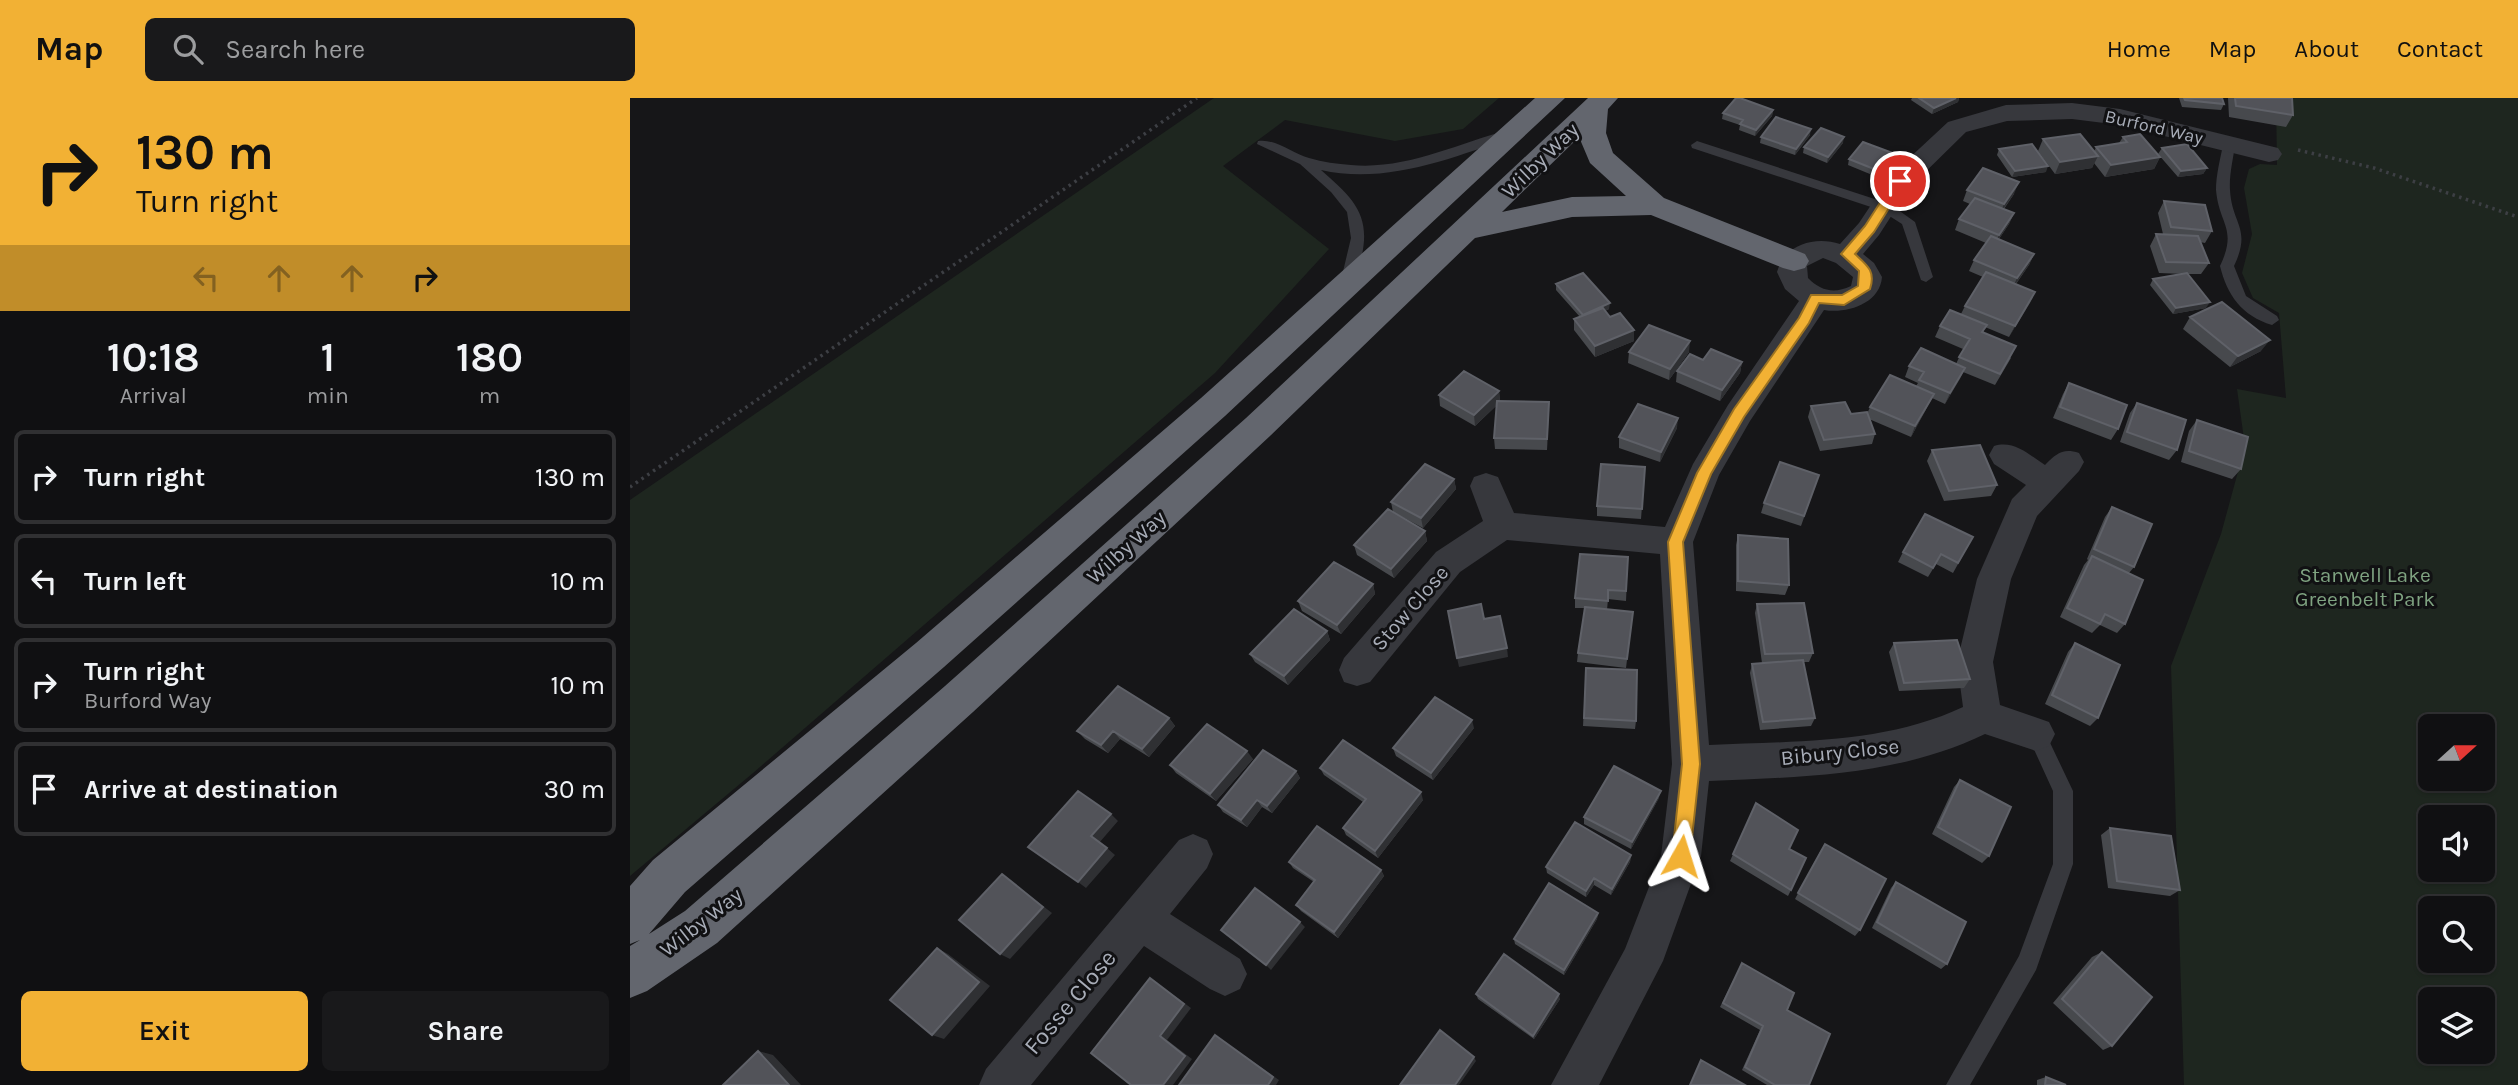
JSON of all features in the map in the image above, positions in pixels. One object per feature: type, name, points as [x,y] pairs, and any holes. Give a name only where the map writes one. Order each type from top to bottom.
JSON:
[{"type":"highway","name":"Wilby Way","points":[[630,921],[669,876],[930,655],[1345,288],[1551,98]]},
{"type":"highway","name":"Wilby Way","points":[[630,974],[701,927],[949,708],[1258,427],[1600,103]]},
{"type":"highway","points":[[1600,103],[1592,133],[1600,158],[1608,168],[1654,205],[1794,261]]},
{"type":"highway","points":[[1467,230],[1572,207],[1654,205]]},
{"type":"street","name":"Burford Way","points":[[1847,254],[1885,207],[1900,181],[1957,127],[2000,105],[2120,117],[2269,154]]},
{"type":"street","points":[[1823,249],[1847,254],[1865,270],[1867,279],[1864,289],[1844,300],[1815,298],[1804,293],[1791,277],[1794,261],[1801,255],[1823,249]]},
{"type":"street","points":[[1574,1085],[1642,961],[1681,856],[1691,764],[1676,542],[1704,473],[1739,413],[1804,320],[1815,298]]},
{"type":"street","points":[[2005,455],[2058,472],[2024,508],[1994,579],[1975,662],[1983,716],[2036,734]]},
{"type":"street","points":[[1486,486],[1502,526],[1676,542]]},
{"type":"street","name":"Stow Close","points":[[1357,670],[1448,562],[1502,526]]},
{"type":"street","name":"Bibury Close","points":[[1691,764],[1811,758],[1909,745],[1956,731],[1983,716]]},
{"type":"street","name":"Fosse Close","points":[[1002,1085],[1193,854]]},
{"type":"street","points":[[1139,918],[1225,974]]},
{"type":"lane","points":[[1264,144],[1304,161],[1344,168],[1412,165],[1515,132]]},
{"type":"lane","points":[[1697,145],[1885,207],[1908,222],[1926,277]]},
{"type":"lane","points":[[2229,145],[2223,187],[2226,210],[2238,233],[2236,249],[2227,266],[2232,289],[2243,305],[2272,320]]},
{"type":"lane","points":[[1304,161],[1352,205],[1358,218],[1358,249],[1345,288]]},
{"type":"lane","points":[[1957,1085],[2028,962],[2063,864],[2063,791],[2036,734]]},
{"type":"path","points":[[630,487],[1196,98]]},
{"type":"path","points":[[2269,154],[2275,144],[2374,168],[2518,217]]},
{"type":"green space","points":[[1214,98],[1499,98],[1463,129],[1395,141],[1285,120],[1223,166],[1329,249],[1215,373],[630,876],[630,500]]},
{"type":"green space","name":"Stanwell Lake Greenbelt Park","points":[[2276,98],[2518,98],[2518,1085],[2184,1085],[2171,666],[2221,534],[2245,446],[2237,389],[2286,398],[2279,313],[2253,298],[2242,273],[2252,234],[2244,188],[2249,169],[2260,164],[2277,165]]},
{"type":"building","points":[[1736,98],[1773,110],[1756,130],[1740,124],[1743,120],[1723,113]]},
{"type":"building","points":[[1919,98],[1956,98],[1934,108]]},
{"type":"building","points":[[2184,98],[2222,98],[2224,104],[2185,100]]},
{"type":"building","points":[[2235,98],[2292,98],[2293,115],[2236,106]]},
{"type":"building","points":[[1776,117],[1811,129],[1796,149],[1761,137]]},
{"type":"building","points":[[1821,128],[1844,137],[1828,157],[1804,147]]},
{"type":"building","points":[[2080,134],[2098,156],[2060,162],[2043,139]]},
{"type":"building","points":[[2140,134],[2160,157],[2111,165],[2096,147],[2127,142],[2123,137]]},
{"type":"building","points":[[1863,142],[1898,155],[1884,173],[1849,159]]},
{"type":"building","points":[[2032,144],[2048,166],[2015,171],[1999,149]]},
{"type":"building","points":[[2187,144],[2207,168],[2181,171],[2162,148]]},
{"type":"building","points":[[1983,168],[2019,182],[2004,204],[1967,190]]},
{"type":"building","points":[[1975,198],[2014,213],[1999,235],[1959,219]]},
{"type":"building","points":[[2164,201],[2205,205],[2212,231],[2171,227]]},
{"type":"building","points":[[2156,234],[2198,236],[2209,263],[2166,262]]},
{"type":"building","points":[[1991,236],[2034,254],[2017,278],[1974,260]]},
{"type":"building","points":[[1986,272],[2035,292],[2015,326],[1965,306]]},
{"type":"building","points":[[1583,273],[1610,303],[1583,315],[1556,284]]},
{"type":"building","points":[[2187,273],[2210,302],[2176,308],[2153,279]]},
{"type":"building","points":[[2222,302],[2270,340],[2238,356],[2190,317]]},
{"type":"building","points":[[1603,308],[1610,317],[1620,313],[1634,330],[1595,346],[1574,319]]},
{"type":"building","points":[[1950,310],[1987,325],[1982,332],[2016,346],[2000,374],[1959,357],[1970,339],[1940,326]]},
{"type":"building","points":[[1649,325],[1690,341],[1670,369],[1629,352]]},
{"type":"building","points":[[1921,348],[1965,368],[1950,393],[1919,380],[1924,372],[1909,366]]},
{"type":"building","points":[[1711,349],[1742,362],[1722,390],[1677,371],[1690,354],[1703,360]]},
{"type":"building","points":[[1464,371],[1499,391],[1474,415],[1439,395]]},
{"type":"building","points":[[1890,375],[1934,394],[1915,426],[1870,407]]},
{"type":"building","points":[[2069,383],[2127,405],[2118,429],[2060,407]]},
{"type":"building","points":[[1497,401],[1549,402],[1547,439],[1494,438]]},
{"type":"building","points":[[1845,402],[1851,414],[1867,412],[1875,434],[1824,440],[1811,406]]},
{"type":"building","points":[[2137,403],[2186,420],[2177,450],[2127,432]]},
{"type":"building","points":[[1638,404],[1678,418],[1661,452],[1619,437]]},
{"type":"building","points":[[2197,420],[2248,437],[2241,469],[2189,451]]},
{"type":"building","points":[[1980,445],[1997,485],[1949,491],[1932,450]]},
{"type":"building","points":[[1780,462],[1819,475],[1804,516],[1764,503]]},
{"type":"building","points":[[1425,464],[1454,479],[1421,518],[1391,502]]},
{"type":"building","points":[[1601,464],[1645,467],[1642,509],[1597,506]]},
{"type":"building","points":[[2112,507],[2152,524],[2134,567],[2094,549]]},
{"type":"building","points":[[1388,509],[1425,531],[1391,569],[1354,545]]},
{"type":"building","points":[[1925,514],[1973,537],[1958,563],[1941,554],[1933,568],[1903,552]]},
{"type":"building","points":[[1738,535],[1788,539],[1789,585],[1738,581]]},
{"type":"building","points":[[1580,554],[1628,557],[1626,591],[1608,590],[1608,601],[1575,598]]},
{"type":"building","points":[[2092,556],[2143,580],[2125,624],[2105,614],[2100,624],[2067,608]]},
{"type":"building","points":[[1334,562],[1373,584],[1337,625],[1298,601]]},
{"type":"building","points":[[1804,603],[1813,653],[1765,654],[1757,604]]},
{"type":"building","points":[[1481,604],[1484,619],[1500,616],[1507,648],[1457,658],[1448,611]]},
{"type":"building","points":[[1585,607],[1633,612],[1627,659],[1578,653]]},
{"type":"building","points":[[1294,609],[1327,631],[1284,676],[1250,654]]},
{"type":"building","points":[[1957,640],[1970,679],[1904,683],[1894,643]]},
{"type":"building","points":[[2075,643],[2120,665],[2098,718],[2052,695]]},
{"type":"building","points":[[1803,660],[1815,718],[1763,722],[1752,664]]},
{"type":"building","points":[[1586,668],[1637,670],[1636,721],[1584,718]]},
{"type":"building","points":[[1118,686],[1169,718],[1142,749],[1113,731],[1101,745],[1077,731]]},
{"type":"building","points":[[1435,697],[1472,720],[1431,773],[1393,748]]},
{"type":"building","points":[[1207,724],[1247,751],[1210,794],[1170,765]]},
{"type":"building","points":[[1343,740],[1421,792],[1375,851],[1343,828],[1366,799],[1320,768]]},
{"type":"building","points":[[1263,750],[1296,771],[1267,806],[1257,800],[1241,820],[1218,805]]},
{"type":"building","points":[[1614,766],[1661,791],[1632,842],[1584,817]]},
{"type":"building","points":[[1960,780],[2011,807],[1989,856],[1938,827]]},
{"type":"building","points":[[1078,791],[1111,814],[1091,836],[1107,848],[1078,882],[1028,847]]},
{"type":"building","points":[[1756,803],[1798,830],[1789,849],[1806,858],[1791,890],[1733,854]]},
{"type":"building","points":[[1575,822],[1631,855],[1612,889],[1594,878],[1586,891],[1546,867]]},
{"type":"building","points":[[1317,826],[1381,870],[1334,932],[1296,905],[1315,880],[1289,862]]},
{"type":"building","points":[[2110,828],[2171,836],[2180,890],[2117,881]]},
{"type":"building","points":[[1825,844],[1886,879],[1860,930],[1798,893]]},
{"type":"building","points":[[1002,874],[1043,907],[1000,954],[959,920]]},
{"type":"building","points":[[1896,882],[1966,922],[1947,964],[1877,922]]},
{"type":"building","points":[[1549,883],[1598,913],[1564,970],[1514,939]]},
{"type":"building","points":[[1255,888],[1300,922],[1266,965],[1221,930]]},
{"type":"building","points":[[937,948],[979,982],[932,1035],[890,1000]]},
{"type":"building","points":[[2102,952],[2152,997],[2112,1046],[2062,999]]},
{"type":"building","points":[[1504,954],[1559,994],[1533,1036],[1476,994]]},
{"type":"building","points":[[1742,963],[1794,993],[1787,1010],[1830,1034],[1809,1085],[1775,1085],[1745,1067],[1763,1026],[1723,1003]]},
{"type":"building","points":[[1150,978],[1184,1004],[1160,1036],[1185,1056],[1163,1085],[1131,1085],[1091,1053]]},
{"type":"building","points":[[1440,1030],[1474,1057],[1455,1085],[1400,1085]]},
{"type":"building","points":[[1215,1035],[1273,1077],[1268,1085],[1179,1085]]},
{"type":"building","points":[[758,1051],[789,1085],[723,1085]]},
{"type":"building","points":[[1701,1060],[1745,1085],[1690,1085]]},
{"type":"building","points":[[2046,1077],[2066,1085],[2045,1085]]},
{"type":"route","points":[[1681,856],[1691,764],[1676,542],[1704,473],[1739,413],[1804,320],[1815,298],[1844,300],[1856,296],[1864,289],[1867,279],[1865,270],[1847,254],[1885,207],[1900,181]]}]
